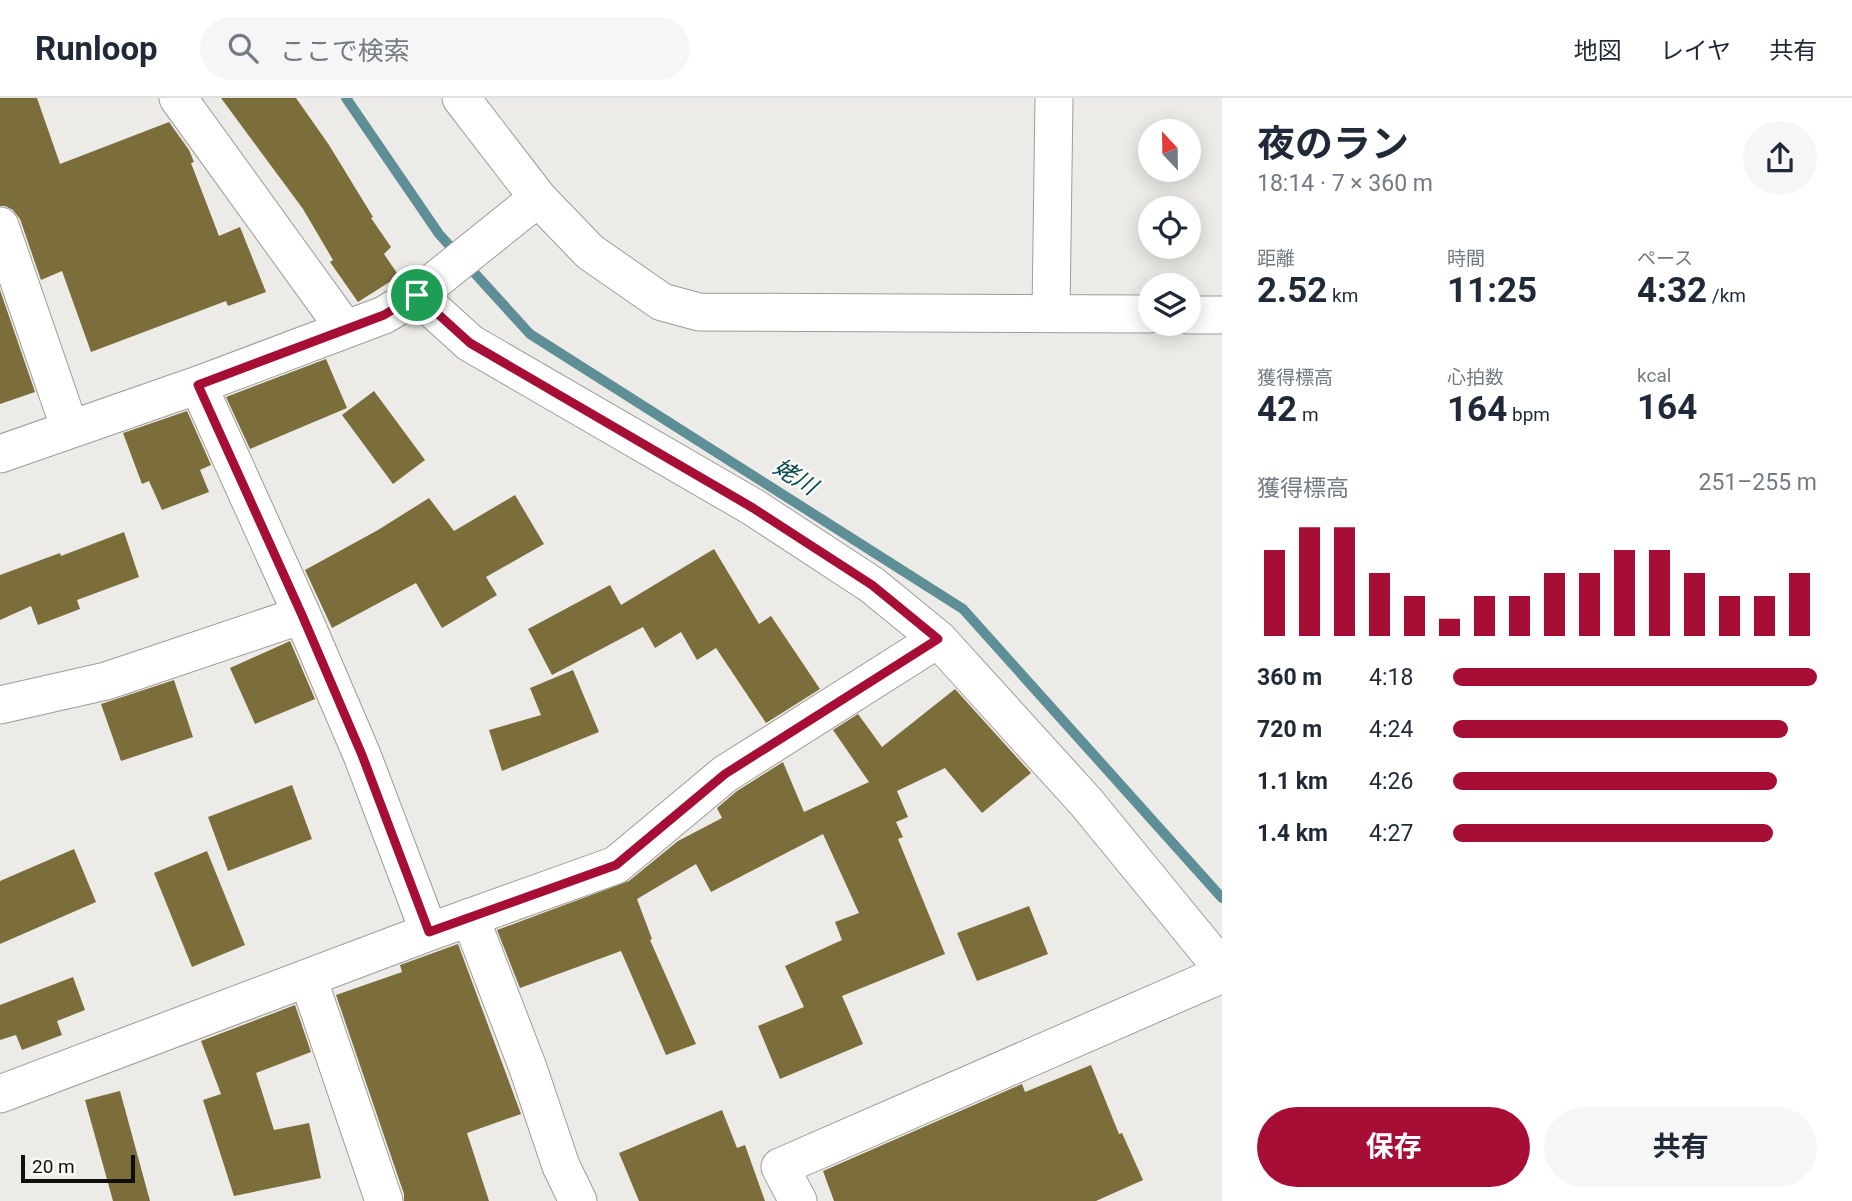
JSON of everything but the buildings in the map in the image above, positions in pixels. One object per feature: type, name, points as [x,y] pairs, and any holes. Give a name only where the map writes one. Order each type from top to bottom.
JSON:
[{"type":"street","points":[[178,98],[345,329]]},
{"type":"street","points":[[461,98],[538,198],[590,252],[662,302],[699,312],[1138,314]]},
{"type":"street","points":[[1051,313],[1054,98]]},
{"type":"street","points":[[0,454],[198,385],[384,315],[423,290],[538,198]]},
{"type":"street","points":[[0,226],[70,429]]},
{"type":"street","points":[[423,290],[470,343],[753,508],[872,585],[938,639],[1086,802],[1222,968]]},
{"type":"street","points":[[1201,315],[1222,315]]},
{"type":"street","points":[[198,385],[362,755],[429,932]]},
{"type":"street","points":[[0,705],[106,681],[302,615]]},
{"type":"street","points":[[0,1094],[429,932],[616,865],[725,774],[938,639]]},
{"type":"street","points":[[470,917],[528,1068],[561,1166],[578,1201]]},
{"type":"street","points":[[798,1201],[780,1167],[1222,974]]},
{"type":"street","points":[[308,978],[384,1201]]},
{"type":"waterway","name":"姥川","points":[[346,98],[439,234],[530,334],[963,609],[1222,898]]},
{"type":"route","points":[[417,295],[470,343],[753,508],[872,585],[938,639],[725,774],[616,865],[429,932],[362,755],[198,385],[384,315],[417,295]]}]
